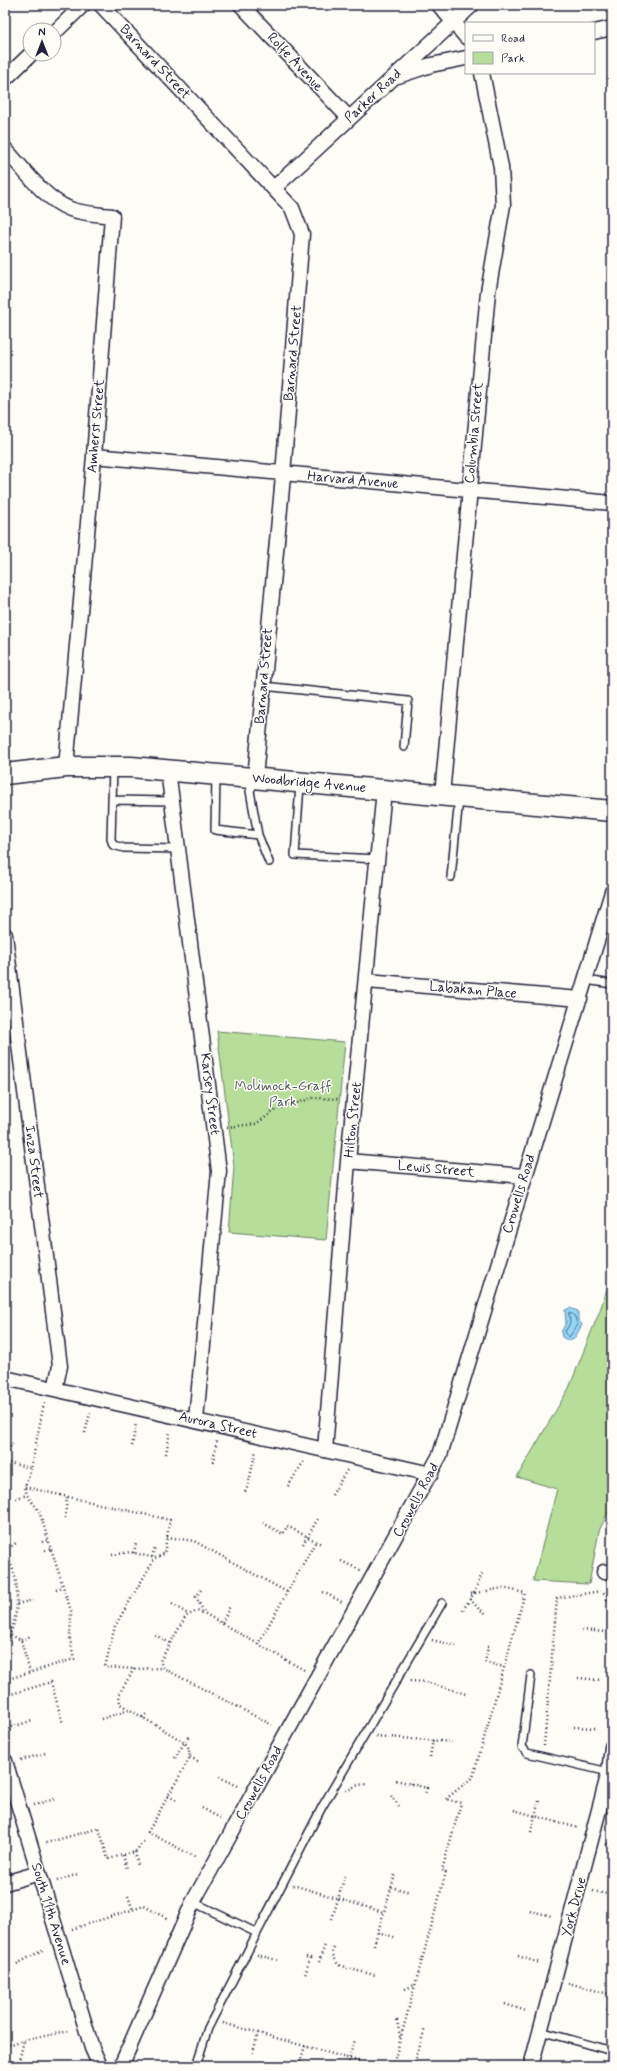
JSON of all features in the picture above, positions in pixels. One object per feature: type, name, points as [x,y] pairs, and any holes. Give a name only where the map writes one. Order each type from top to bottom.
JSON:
[{"type":"main road","name":"Woodbridge Avenue","points":[[5,774],[66,767],[113,767],[168,770],[612,811]]},
{"type":"street","points":[[62,25],[83,5]]},
{"type":"street","name":"Barnard Street","points":[[101,5],[292,208],[302,234],[283,474],[255,778]]},
{"type":"street","name":"Rolfe Avenue","points":[[241,5],[349,118]]},
{"type":"street","points":[[439,5],[465,35]]},
{"type":"street","name":"Parker Road","points":[[274,188],[390,79],[472,5]]},
{"type":"street","points":[[595,32],[612,28]]},
{"type":"street","points":[[390,79],[431,65],[465,58]]},
{"type":"street","points":[[5,79],[23,62]]},
{"type":"street","name":"Columbia Street","points":[[450,796],[469,491],[488,292],[503,205],[501,167],[482,74]]},
{"type":"street","name":"Amherst Street","points":[[5,149],[47,194],[58,202],[71,209],[85,213],[112,216],[94,456],[66,767]]},
{"type":"street","name":"Harvard Avenue","points":[[94,456],[612,503]]},
{"type":"street","name":"Karsey Street","points":[[168,770],[215,1128],[218,1164],[218,1189],[196,1420]]},
{"type":"street","name":"Hilton Street","points":[[325,1450],[348,1161],[367,981],[384,790]]},
{"type":"street","name":"Crowells Road","points":[[120,2066],[193,1902],[440,1456],[524,1176],[586,980],[612,892]]},
{"type":"street","name":"Inza Street","points":[[5,935],[9,997],[60,1366],[56,1389]]},
{"type":"street","name":"Labakan Place","points":[[367,981],[580,999]]},
{"type":"street","name":"Lewis Street","points":[[348,1161],[524,1176]]},
{"type":"street","name":"Aurora Street","points":[[5,1378],[431,1474]]},
{"type":"street","name":"York Drive","points":[[531,2066],[609,1772],[612,1747]]},
{"type":"street","name":"South 11th Avenue","points":[[5,1761],[92,2048],[100,2066]]},
{"type":"street","points":[[5,1883],[39,1873]]},
{"type":"lane","points":[[264,686],[408,701],[404,747]]},
{"type":"lane","points":[[113,767],[111,839],[113,845],[124,848],[179,849]]},
{"type":"lane","points":[[216,775],[215,830],[258,835]]},
{"type":"lane","points":[[255,778],[250,791],[258,835],[268,862]]},
{"type":"lane","points":[[301,782],[295,855],[378,859]]},
{"type":"lane","points":[[450,796],[451,877]]},
{"type":"lane","points":[[112,800],[172,801]]},
{"type":"lane","points":[[586,980],[612,984]]},
{"type":"lane","points":[[196,2066],[212,2020],[331,1791],[442,1603]]},
{"type":"lane","points":[[532,1675],[522,1747],[527,1754],[609,1772]]},
{"type":"lane","points":[[193,1902],[257,1933]]},
{"type":"lane","points":[[540,2031],[612,2051]]},
{"type":"path","points":[[215,1128],[256,1124],[277,1109],[313,1098],[354,1100]]},
{"type":"path","points":[[5,1680],[74,1659],[70,1639],[71,1611],[39,1511],[27,1495],[25,1487],[44,1403]]},
{"type":"path","points":[[86,1433],[90,1413]]},
{"type":"path","points":[[132,1446],[136,1423]]},
{"type":"path","points":[[166,1454],[170,1431]]},
{"type":"path","points":[[213,1462],[217,1441]]},
{"type":"path","points":[[5,1458],[12,1443]]},
{"type":"path","points":[[245,1492],[248,1486],[256,1450]]},
{"type":"path","points":[[288,1486],[304,1460]]},
{"type":"path","points":[[5,1462],[30,1468]]},
{"type":"path","points":[[332,1495],[348,1470]]},
{"type":"path","points":[[25,1487],[170,1520],[164,1554],[154,1557],[130,1552],[112,1555]]},
{"type":"path","points":[[16,1498],[27,1495]]},
{"type":"path","points":[[65,1518],[67,1497]]},
{"type":"path","points":[[303,1544],[319,1517]]},
{"type":"path","points":[[263,1523],[283,1534],[287,1526],[321,1544]]},
{"type":"path","points":[[167,1537],[194,1541],[287,1592]]},
{"type":"path","points":[[42,1542],[48,1540]]},
{"type":"path","points":[[258,1644],[316,1541]]},
{"type":"path","points":[[5,1551],[16,1543]]},
{"type":"path","points":[[134,1553],[136,1543]]},
{"type":"path","points":[[155,1547],[154,1557],[115,1626],[105,1667],[134,1669],[163,1668],[272,1725]]},
{"type":"path","points":[[45,1550],[51,1549]]},
{"type":"path","points":[[5,1555],[14,1576],[17,1590],[17,1604],[11,1635],[5,1645]]},
{"type":"path","points":[[341,1561],[360,1570]]},
{"type":"path","points":[[463,1610],[474,1593],[483,1572]]},
{"type":"path","points":[[56,1589],[63,1587]]},
{"type":"path","points":[[393,2066],[430,1926],[446,1872],[442,1870],[461,1803],[446,1799],[473,1777],[494,1696],[504,1667],[525,1593],[503,1588],[470,1594]]},
{"type":"path","points":[[201,1590],[196,1597],[204,1613]]},
{"type":"path","points":[[544,1746],[548,1725],[557,1598],[602,1591],[606,1595],[607,1601]]},
{"type":"path","points":[[324,1592],[342,1602]]},
{"type":"path","points":[[470,1599],[479,1609],[487,1614]]},
{"type":"path","points":[[17,1604],[33,1600]]},
{"type":"path","points":[[172,1604],[188,1614],[197,1612],[204,1613],[304,1670]]},
{"type":"path","points":[[222,1623],[230,1606]]},
{"type":"path","points":[[163,1668],[160,1661],[188,1614]]},
{"type":"path","points":[[582,1630],[605,1632]]},
{"type":"path","points":[[11,1635],[21,1640],[30,1672]]},
{"type":"path","points":[[155,1635],[170,1643]]},
{"type":"path","points":[[21,1640],[31,1636]]},
{"type":"path","points":[[421,1637],[457,1646]]},
{"type":"path","points":[[487,1647],[485,1662],[504,1667]]},
{"type":"path","points":[[134,1669],[119,1694],[120,1704],[184,1742],[188,1746],[190,1757],[148,1832],[197,1858]]},
{"type":"path","points":[[578,1678],[601,1680]]},
{"type":"path","points":[[396,1680],[426,1682],[466,1694]]},
{"type":"path","points":[[5,1696],[51,1682],[63,1724]]},
{"type":"path","points":[[101,1719],[130,1710]]},
{"type":"path","points":[[143,1718],[148,1712]]},
{"type":"path","points":[[11,1727],[32,1721]]},
{"type":"path","points":[[574,1727],[596,1728]]},
{"type":"path","points":[[175,1758],[189,1735]]},
{"type":"path","points":[[364,1735],[452,1742]]},
{"type":"path","points":[[430,1757],[433,1740]]},
{"type":"path","points":[[21,1760],[46,1754]]},
{"type":"path","points":[[190,1757],[199,1762]]},
{"type":"path","points":[[220,1777],[238,1786]]},
{"type":"path","points":[[396,1780],[427,1788]]},
{"type":"path","points":[[411,1784],[412,1780]]},
{"type":"path","points":[[331,1791],[345,1791],[358,1784],[368,1784]]},
{"type":"path","points":[[425,1794],[428,1784]]},
{"type":"path","points":[[168,1796],[177,1800]]},
{"type":"path","points":[[391,1796],[399,1806]]},
{"type":"path","points":[[34,1805],[55,1799]]},
{"type":"path","points":[[531,1832],[539,1800]]},
{"type":"path","points":[[202,1808],[220,1818]]},
{"type":"path","points":[[514,1810],[578,1828]]},
{"type":"path","points":[[46,1843],[99,1828],[108,1859],[135,1852],[144,1841]]},
{"type":"path","points":[[606,1844],[612,1845]]},
{"type":"path","points":[[135,1852],[138,1866]]},
{"type":"path","points":[[123,1855],[127,1869]]},
{"type":"path","points":[[57,1881],[78,1874]]},
{"type":"path","points":[[374,1945],[395,1875]]},
{"type":"path","points":[[332,1919],[345,1876]]},
{"type":"path","points":[[283,1882],[383,1912]]},
{"type":"path","points":[[391,1887],[410,1892]]},
{"type":"path","points":[[593,1891],[612,1895]]},
{"type":"path","points":[[128,1896],[133,1910]]},
{"type":"path","points":[[72,1929],[144,1906],[168,1919]]},
{"type":"path","points":[[530,1911],[552,1916]]},
{"type":"path","points":[[378,1932],[397,1938]]},
{"type":"path","points":[[320,1962],[324,1946]]},
{"type":"path","points":[[334,1948],[332,1953],[338,1965],[374,1976],[375,1975]]},
{"type":"path","points":[[17,1964],[44,1949]]},
{"type":"path","points":[[247,1952],[277,1960]]},
{"type":"path","points":[[518,1956],[540,1963]]},
{"type":"path","points":[[306,1957],[310,1958],[305,1975],[307,1975]]},
{"type":"path","points":[[567,1983],[612,1995]]},
{"type":"path","points":[[405,1989],[415,1985]]},
{"type":"path","points":[[607,2011],[612,1991]]},
{"type":"path","points":[[505,2004],[526,2011]]},
{"type":"path","points":[[212,2020],[361,2062]]},
{"type":"path","points":[[397,2020],[400,2039]]},
{"type":"path","points":[[414,2066],[425,2028]]},
{"type":"path","points":[[5,2046],[24,2040],[70,2031]]},
{"type":"path","points":[[253,2053],[258,2033]]},
{"type":"path","points":[[348,2066],[354,2039]]},
{"type":"path","points":[[18,2066],[24,2040]]},
{"type":"path","points":[[299,2066],[305,2046]]},
{"type":"green space","name":"Molimock-Graff Park","points":[[217,1031],[345,1042],[326,1240],[229,1232],[234,1166]]},
{"type":"green space","points":[[612,1274],[612,1504],[599,1531],[589,1584],[533,1581],[557,1489],[517,1477],[569,1388],[600,1310]]},
{"type":"water","points":[[570,1308],[578,1311],[578,1319],[582,1325],[574,1339],[569,1341],[562,1337],[561,1332],[566,1323],[565,1310]]}]
